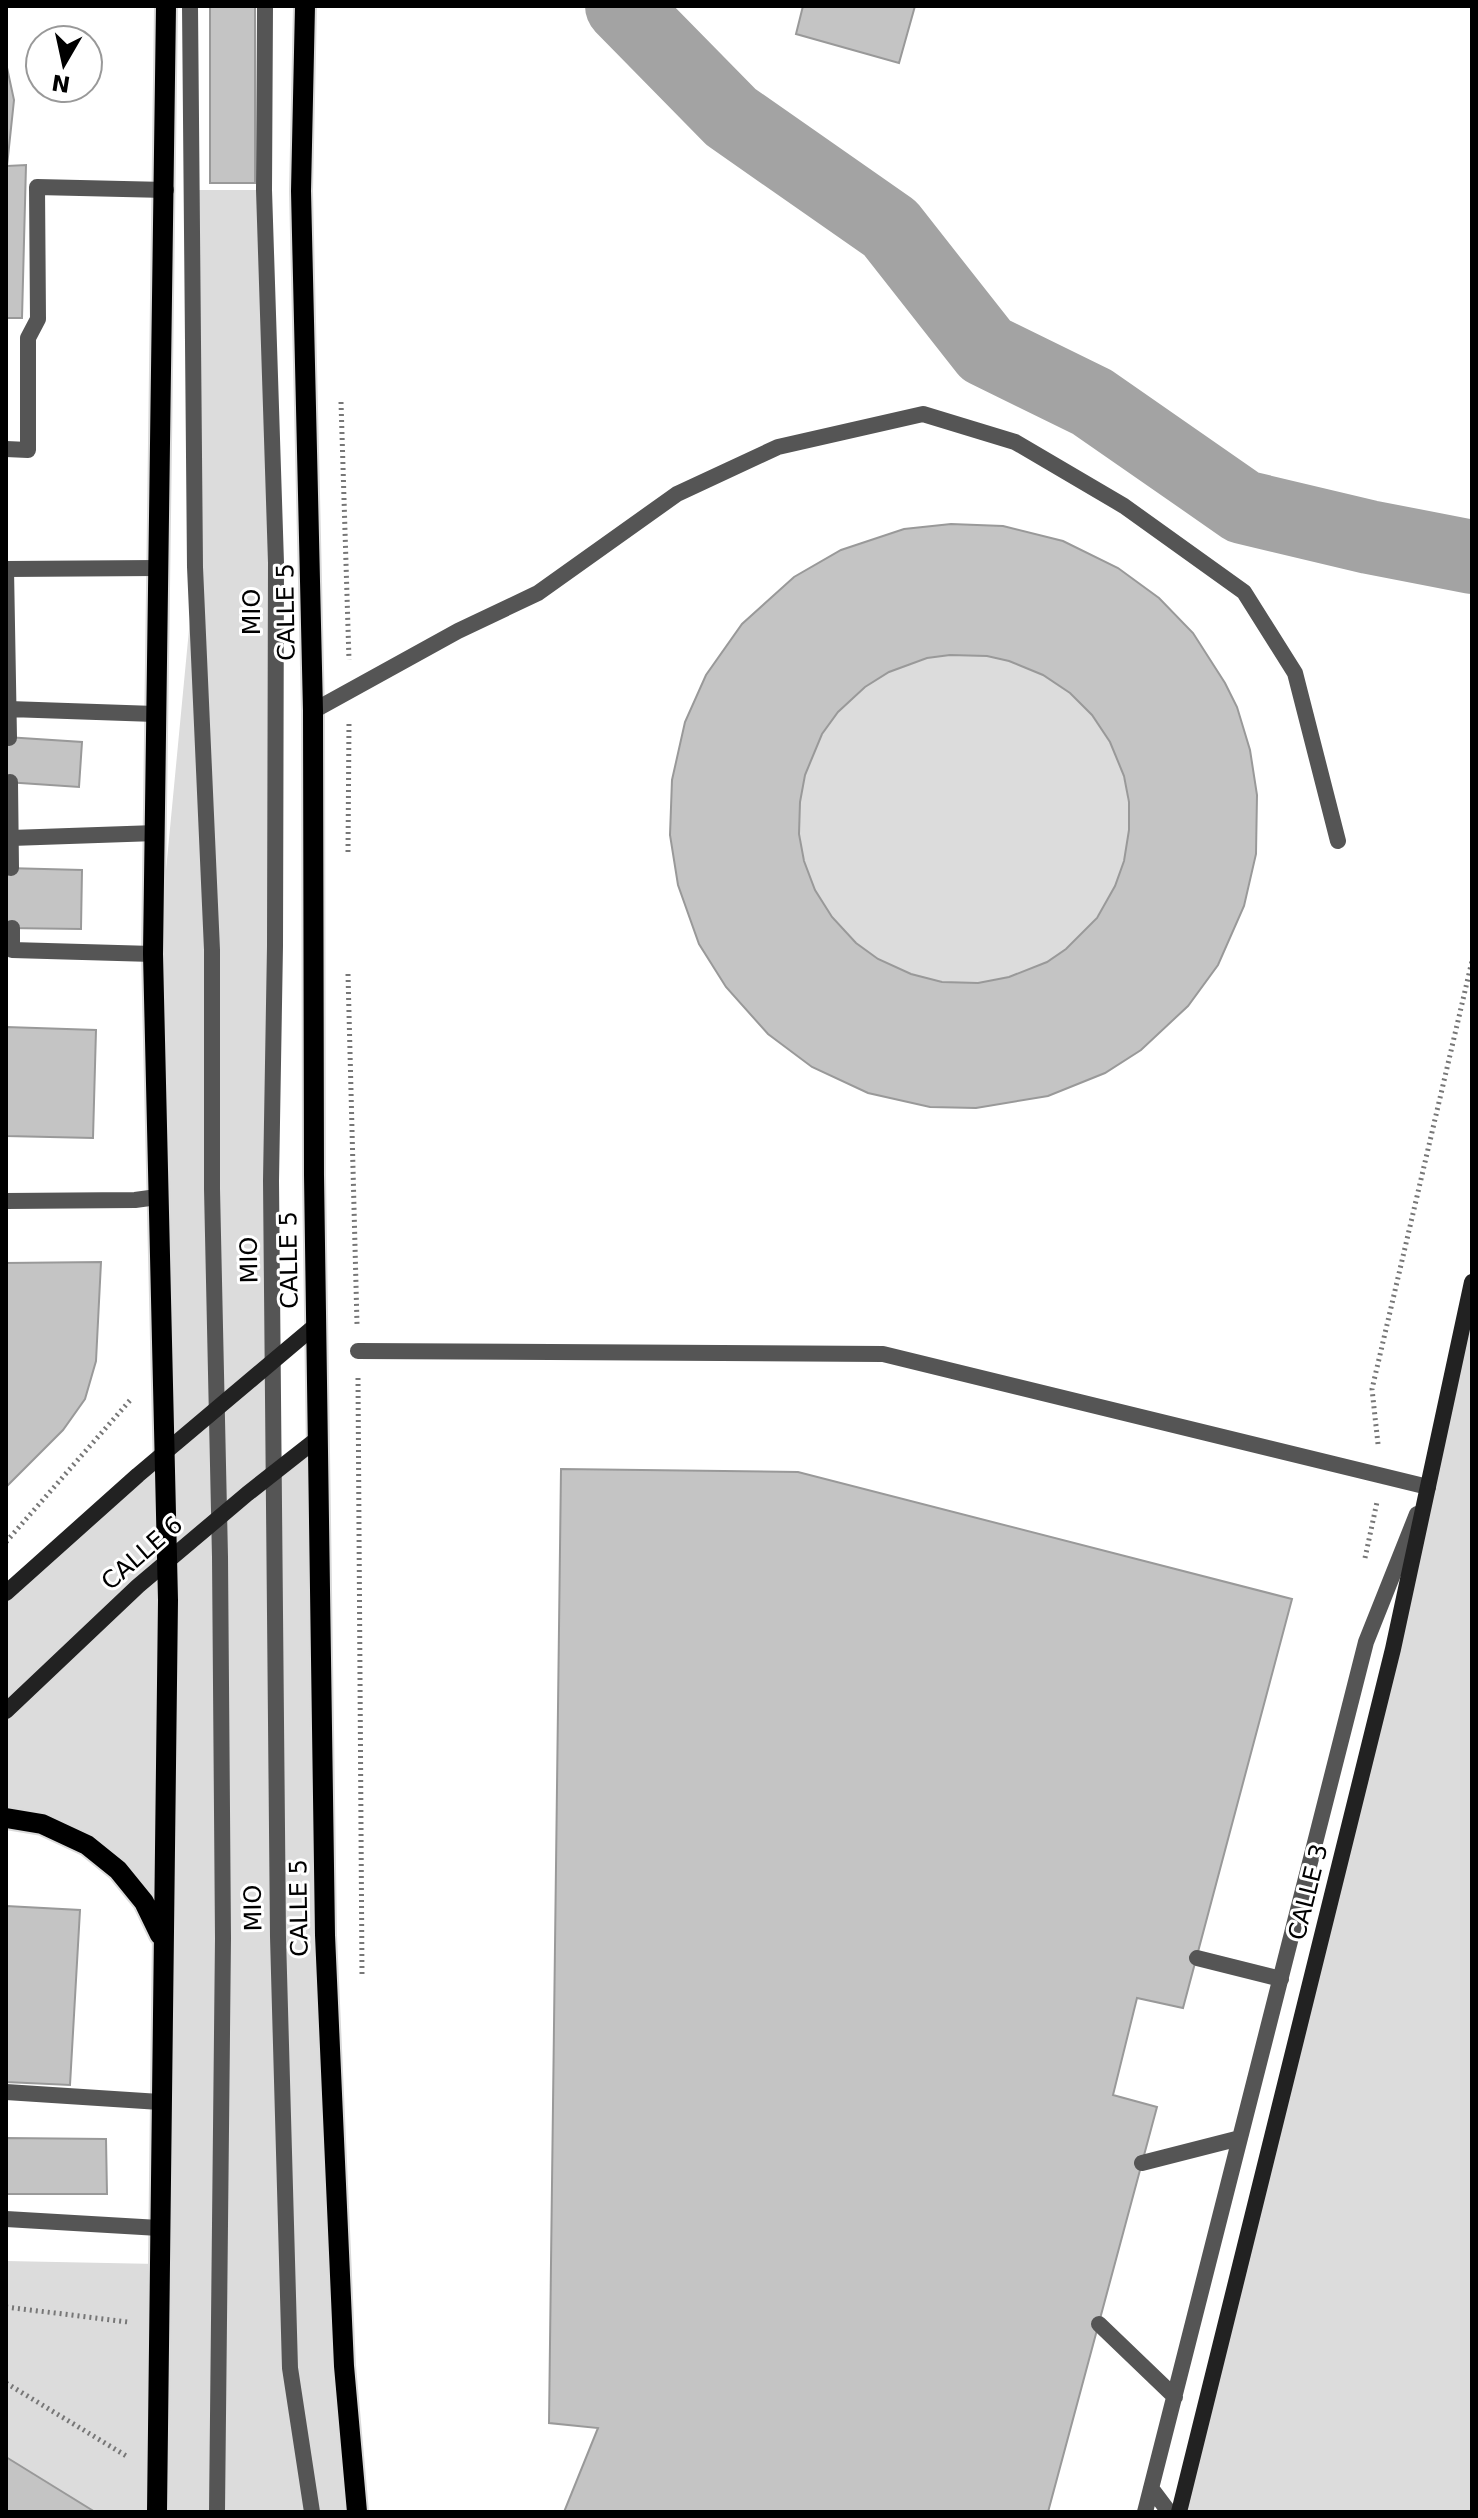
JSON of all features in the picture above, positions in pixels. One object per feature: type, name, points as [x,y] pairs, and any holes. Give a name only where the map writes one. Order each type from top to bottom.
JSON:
[{"type":"main road","points":[[157,2512],[167,1561],[153,954],[157,568],[166,190],[166,6]]},
{"type":"main road","name":"CALLE 5","points":[[305,6],[301,191],[313,711],[317,1439],[325,1935],[344,2366],[357,2512]]},
{"type":"main road","points":[[6,1818],[42,1824],[87,1845],[118,1870],[144,1902],[162,1940]]},
{"type":"street","name":"MIO","points":[[190,6],[195,567],[212,950],[212,1189],[219,1518],[223,1938],[217,2512]]},
{"type":"street","name":"MIO","points":[[265,6],[264,190],[276,563],[271,1181],[278,1937],[290,2368],[312,2512]]},
{"type":"street","points":[[6,449],[28,450],[28,338],[38,319],[37,187],[166,190]]},
{"type":"street","points":[[313,711],[458,631],[538,593],[677,494],[778,447],[923,414],[1015,442],[1124,506],[1244,592],[1295,673],[1338,841]]},
{"type":"street","points":[[9,738],[6,569],[157,568]]},
{"type":"street","points":[[9,709],[155,714]]},
{"type":"street","points":[[10,782],[11,868]]},
{"type":"street","points":[[11,838],[156,833]]},
{"type":"street","points":[[12,928],[12,950],[153,954]]},
{"type":"street","points":[[6,1201],[135,1200],[157,1197]]},
{"type":"street","name":"CALLE 3","points":[[1179,2512],[1393,1649],[1472,1282]]},
{"type":"street","points":[[6,1593],[316,1325]]},
{"type":"street","points":[[358,1351],[883,1354],[1428,1487],[1366,1642],[1145,2512]]},
{"type":"street","name":"CALLE 6","points":[[6,1711],[167,1561],[317,1439]]},
{"type":"street","points":[[1197,1958],[1281,1979]]},
{"type":"street","points":[[6,2092],[160,2102]]},
{"type":"street","points":[[1142,2163],[1240,2138]]},
{"type":"street","points":[[6,2219],[159,2228]]},
{"type":"street","points":[[1099,2324],[1175,2397]]},
{"type":"street","points":[[1151,2488],[1169,2512]]},
{"type":"path","points":[[358,1351],[362,1982]]},
{"type":"path","points":[[6,1542],[137,1392]]},
{"type":"path","points":[[6,2307],[128,2322]]},
{"type":"path","points":[[6,2383],[129,2457]]},
{"type":"shaded area","points":[[190,190],[264,190],[276,563],[274,1472],[317,1439],[325,1935],[357,2512],[95,2512],[6,2457],[6,2261],[158,2264],[162,1940],[118,1870],[6,1818],[6,1593],[165,1453],[153,1006],[195,567]]},
{"type":"shaded area","points":[[964,654],[1012,661],[1042,674],[1069,692],[1091,714],[1109,741],[1122,771],[1129,819],[1122,867],[1109,897],[1091,924],[1069,946],[1042,964],[1012,977],[964,984],[916,977],[886,964],[859,946],[837,924],[819,897],[806,867],[799,819],[806,771],[819,741],[837,714],[859,692],[886,674],[916,661]]},
{"type":"shaded area","points":[[1472,1282],[1472,2512],[1179,2512],[1393,1649]]},
{"type":"building","points":[[210,6],[255,6],[255,183],[210,183]]},
{"type":"building","points":[[803,6],[915,6],[899,63],[796,34]]},
{"type":"building","points":[[6,63],[14,100],[7,166],[26,165],[22,318],[6,318]]},
{"type":"building","points":[[951,524],[1003,526],[1063,541],[1118,568],[1159,598],[1193,633],[1237,707],[1250,750],[1257,795],[1256,854],[1244,906],[1218,965],[1188,1006],[1141,1050],[1105,1073],[1048,1096],[976,1108],[930,1107],[868,1093],[812,1067],[768,1034],[726,987],[699,944],[678,885],[670,835],[672,780],[685,722],[706,675],[742,624],[794,577],[841,550],[904,529]],"holes":[[[987,656],[1043,675],[1070,693],[1092,715],[1110,742],[1124,776],[1129,802],[1129,830],[1124,861],[1115,886],[1097,918],[1066,949],[1047,962],[1009,977],[978,983],[942,982],[911,974],[878,959],[856,943],[832,917],[815,890],[804,861],[799,834],[800,802],[805,775],[822,734],[838,712],[865,687],[889,672],[927,658]]]},
{"type":"building","points":[[6,737],[82,742],[79,787],[6,782]]},
{"type":"building","points":[[6,868],[82,870],[81,929],[6,928]]},
{"type":"building","points":[[6,1027],[96,1030],[93,1138],[6,1136]]},
{"type":"building","points":[[101,1262],[96,1361],[85,1399],[63,1430],[6,1487],[6,1263]]},
{"type":"building","points":[[561,1469],[798,1472],[1292,1599],[1183,2008],[1137,1998],[1113,2095],[1157,2107],[1048,2512],[564,2512],[598,2428],[549,2423]]},
{"type":"building","points":[[6,1906],[80,1910],[70,2085],[6,2082]]},
{"type":"building","points":[[6,2138],[106,2139],[107,2194],[6,2194]]},
{"type":"building","points":[[6,2457],[95,2512],[6,2512]]},
{"type":"waterway","points":[[622,6],[731,117],[890,228],[986,350],[1092,402],[1243,507],[1369,537],[1472,557]]}]
